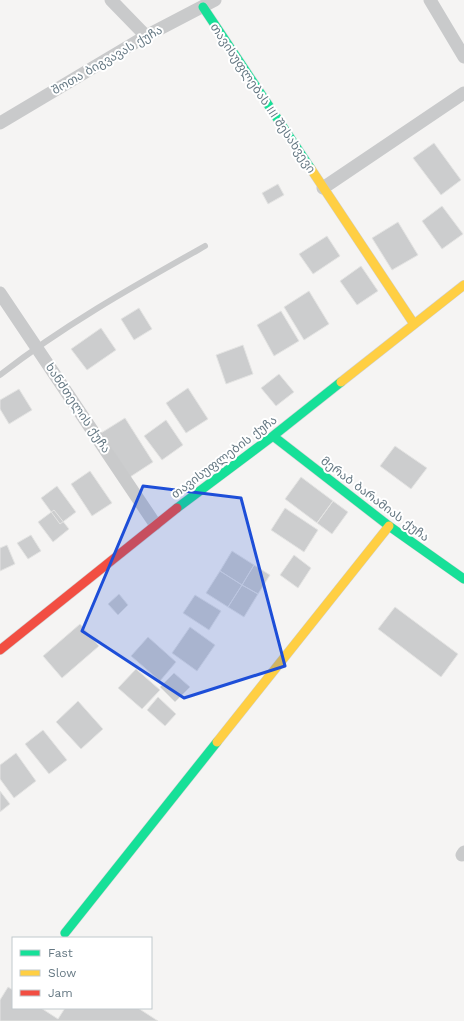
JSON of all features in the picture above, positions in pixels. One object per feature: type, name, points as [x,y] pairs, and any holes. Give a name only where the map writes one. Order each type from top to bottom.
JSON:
[{"type":"street","points":[[111,0],[146,36]]},
{"type":"street","name":"შოთა ბიგვავას ქუჩა","points":[[0,123],[146,36],[215,0]]},
{"type":"street","points":[[430,0],[464,57]]},
{"type":"street","name":"თავისუფლებას III შესახვევი","points":[[203,7],[414,324]]},
{"type":"street","points":[[323,188],[464,93]]},
{"type":"street","name":"თავისუფლების ქუჩა","points":[[0,650],[155,524],[273,436],[464,285]]},
{"type":"street","name":"ხანძთელის ქუჩა","points":[[0,292],[155,524]]},
{"type":"street","name":"მერაბ ბარამიას ქუჩა","points":[[273,436],[389,526],[464,579]]},
{"type":"street","points":[[65,933],[389,526]]},
{"type":"lane","points":[[0,375],[37,346],[108,300],[204,246]]},
{"type":"highlighted area","points":[[143,486],[241,498],[285,666],[184,698],[82,631]]},
{"type":"building","points":[[434,143],[461,180],[441,195],[413,158]]},
{"type":"building","points":[[278,184],[284,195],[268,204],[262,193]]},
{"type":"building","points":[[442,206],[463,234],[442,249],[422,221]]},
{"type":"building","points":[[398,222],[418,255],[392,270],[372,238]]},
{"type":"building","points":[[327,236],[340,256],[313,274],[299,254]]},
{"type":"building","points":[[361,266],[378,291],[357,305],[340,281]]},
{"type":"building","points":[[309,291],[329,324],[304,340],[284,307]]},
{"type":"building","points":[[139,308],[152,329],[134,340],[121,319]]},
{"type":"building","points":[[281,311],[299,341],[274,356],[257,325]]},
{"type":"building","points":[[101,328],[116,350],[87,370],[71,349]]},
{"type":"building","points":[[243,345],[253,374],[226,384],[216,355]]},
{"type":"building","points":[[279,374],[294,392],[276,406],[261,388]]},
{"type":"building","points":[[188,388],[208,419],[186,433],[166,403]]},
{"type":"building","points":[[19,389],[32,410],[9,424],[0,409],[0,400]]},
{"type":"building","points":[[125,418],[153,462],[130,477],[101,433]]},
{"type":"building","points":[[166,420],[183,445],[162,460],[144,436]]},
{"type":"building","points":[[395,446],[427,468],[411,489],[380,466]]},
{"type":"building","points":[[90,471],[112,503],[92,516],[71,484]]},
{"type":"building","points":[[301,477],[333,501],[317,523],[285,499]]},
{"type":"building","points":[[57,486],[76,512],[60,524],[41,498]]},
{"type":"building","points":[[333,501],[348,512],[332,534],[317,523]]},
{"type":"building","points":[[285,508],[318,530],[304,552],[271,530]]},
{"type":"building","points":[[54,510],[69,529],[53,542],[38,522]]},
{"type":"building","points":[[31,535],[41,551],[28,559],[17,543]]},
{"type":"building","points":[[7,545],[15,564],[0,571],[0,548]]},
{"type":"building","points":[[232,551],[254,565],[242,585],[220,571]]},
{"type":"building","points":[[294,555],[311,568],[298,588],[280,575]]},
{"type":"building","points":[[254,565],[270,575],[258,594],[242,585]]},
{"type":"building","points":[[220,571],[242,585],[228,607],[206,593]]},
{"type":"building","points":[[242,585],[258,594],[244,617],[228,607]]},
{"type":"building","points":[[119,594],[128,605],[118,615],[108,604]]},
{"type":"building","points":[[195,595],[221,611],[209,630],[183,613]]},
{"type":"building","points":[[395,607],[458,654],[441,677],[378,629]]},
{"type":"building","points":[[80,624],[99,646],[62,678],[43,656]]},
{"type":"building","points":[[190,627],[215,645],[197,671],[172,653]]},
{"type":"building","points":[[148,637],[176,662],[160,681],[131,656]]},
{"type":"building","points":[[136,669],[160,690],[142,709],[118,688]]},
{"type":"building","points":[[174,673],[190,687],[175,702],[160,687]]},
{"type":"building","points":[[158,697],[176,714],[165,726],[147,710]]},
{"type":"building","points":[[78,701],[103,729],[81,749],[56,722]]},
{"type":"building","points":[[43,730],[67,760],[49,774],[25,744]]},
{"type":"building","points":[[16,753],[36,781],[14,798],[0,779],[0,765]]},
{"type":"building","points":[[0,791],[10,804],[0,812]]},
{"type":"building","points":[[8,987],[12,989],[12,1009],[43,1009],[58,1019],[64,1009],[140,1009],[158,1021],[0,1021],[0,1000]]},
{"type":"traffic: fast","points":[[203,7],[311,169]]},
{"type":"traffic: fast","points":[[177,508],[273,436],[341,382]]},
{"type":"traffic: fast","points":[[273,436],[389,526],[464,579]]},
{"type":"traffic: fast","points":[[65,933],[217,742]]},
{"type":"traffic: slow","points":[[311,169],[414,324]]},
{"type":"traffic: slow","points":[[341,382],[464,285]]},
{"type":"traffic: slow","points":[[217,742],[389,526]]},
{"type":"traffic: jam","points":[[0,650],[177,508]]}]
